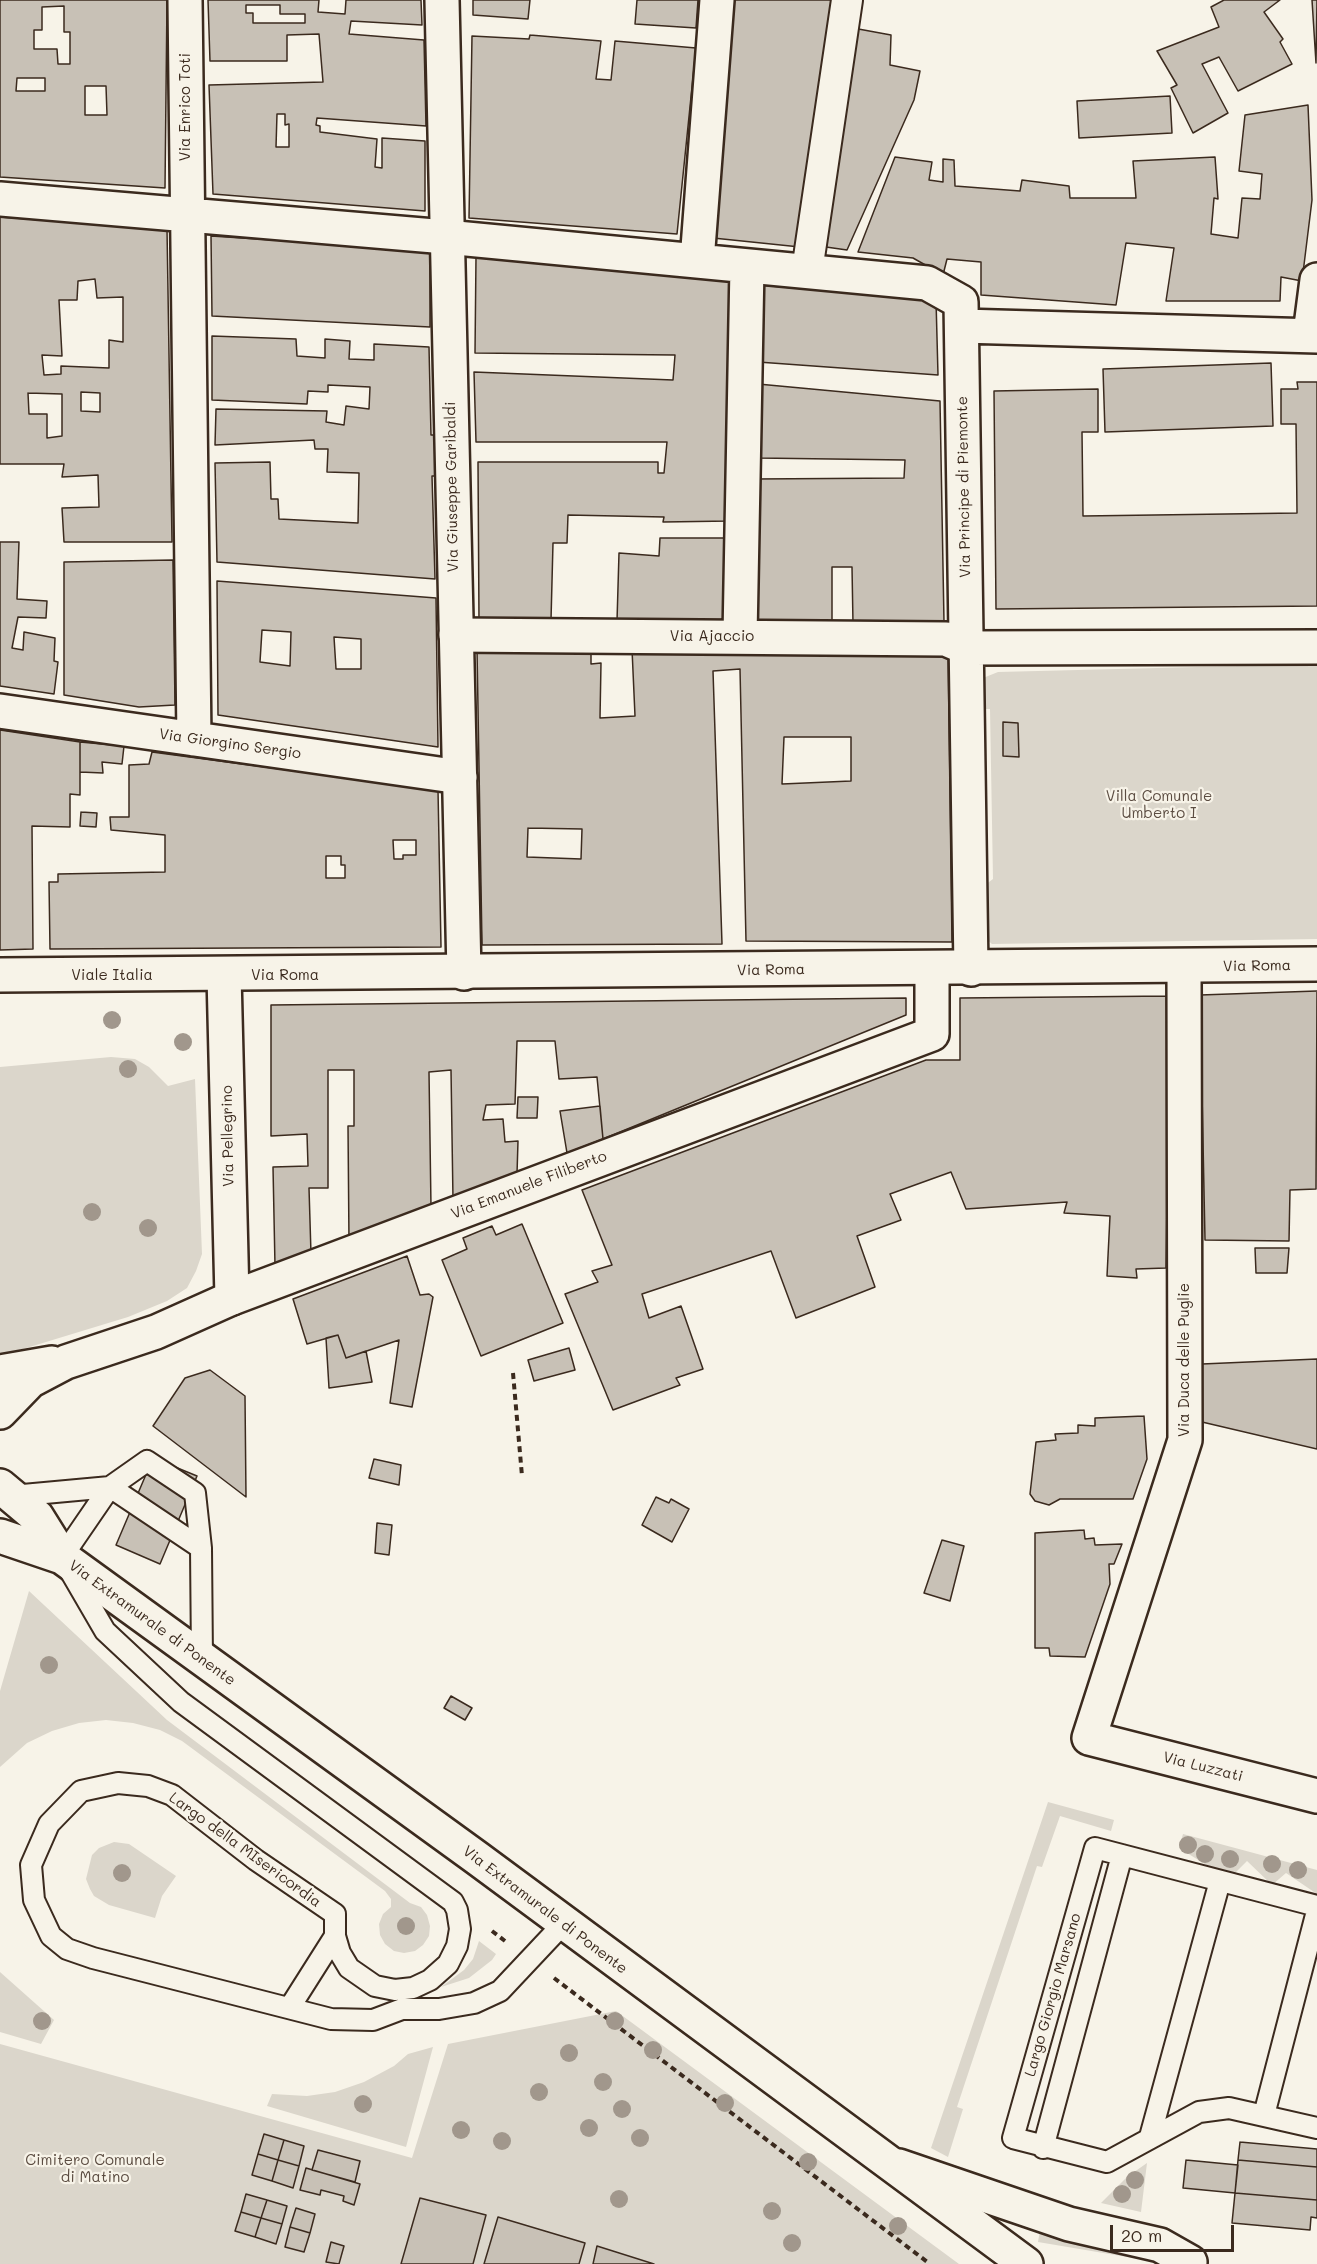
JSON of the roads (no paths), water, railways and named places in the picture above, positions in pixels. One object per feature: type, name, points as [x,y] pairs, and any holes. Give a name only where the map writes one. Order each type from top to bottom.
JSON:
[{"type":"street","name":"Via Enrico Toti","points":[[185,0],[194,739]]},
{"type":"street","name":"Via Giuseppe Garibaldi","points":[[442,0],[464,973]]},
{"type":"street","points":[[697,261],[717,0]]},
{"type":"street","points":[[0,199],[807,271],[847,0]]},
{"type":"street","points":[[740,636],[747,266]]},
{"type":"street","name":"Via Principe di Piemonte","points":[[807,271],[927,283],[961,302],[967,648]]},
{"type":"street","points":[[962,326],[1314,335],[1317,280]]},
{"type":"street","name":"Via Ajaccio","points":[[456,635],[946,639],[967,648]]},
{"type":"street","points":[[971,969],[967,648],[1317,647]]},
{"type":"street","name":"Via Giorgino Sergio","points":[[0,711],[460,777]]},
{"type":"street","name":"Via Roma","points":[[224,975],[1317,964]]},
{"type":"street","name":"Via Duca delle Puglie","points":[[1089,1738],[1185,1440],[1184,967]]},
{"type":"street","name":"Via Emanuele Filiberto","points":[[66,1362],[156,1332],[232,1298],[932,1034],[932,968]]},
{"type":"street","name":"Viale Italia","points":[[0,975],[224,975]]},
{"type":"street","name":"Via Pellegrino","points":[[224,975],[232,1298]]},
{"type":"street","points":[[0,1372],[66,1362]]},
{"type":"street","points":[[0,1412],[30,1381],[66,1362]]},
{"type":"street","name":"Via Extramurale di Ponente","points":[[6,1491],[37,1517],[62,1557]]},
{"type":"street","name":"Via Extramurale di Ponente","points":[[0,1536],[62,1557],[477,1858],[563,1924],[1026,2264]]},
{"type":"street","name":"Via Luzzati","points":[[1089,1738],[1317,1796]]},
{"type":"street","points":[[888,2162],[1040,2214],[1160,2245],[1191,2263]]},
{"type":"street","points":[[990,2238],[1015,2216],[1040,2214]]},
{"type":"lane","points":[[202,1660],[201,1548],[195,1493],[147,1461],[110,1487],[62,1557],[105,1631],[182,1702],[453,1902],[457,1910],[460,1929],[457,1946],[448,1964],[430,1980],[413,1988],[395,1990],[402,2009]]},
{"type":"lane","points":[[6,1491],[110,1487],[201,1548]]},
{"type":"lane","name":"Largo della MIsericordia","points":[[395,1990],[375,1986],[349,1968],[334,1936],[335,1914],[256,1860],[172,1795],[148,1786],[118,1783],[81,1791],[49,1824],[31,1865],[34,1900],[51,1935],[66,1949],[331,2019],[373,2020],[402,2009],[439,2009],[474,2003],[500,1991],[563,1924]]},
{"type":"lane","name":"Largo Giorgio Marsano","points":[[1317,1906],[1095,1848],[1013,2138],[1043,2148],[1107,2162],[1199,2112],[1228,2108],[1317,2128]]},
{"type":"lane","name":"Largo Giorgio Marsano","points":[[1043,2148],[1122,1855]]},
{"type":"lane","points":[[1150,2137],[1220,1881]]},
{"type":"lane","points":[[1264,2115],[1317,1911]]},
{"type":"lane","points":[[290,2007],[334,1936]]},
{"type":"park label","name":"Villa Comunale Umberto I","points":[[1159,804]]},
{"type":"park label","name":"Cimitero Comunale di Matino","points":[[95,2168]]}]
